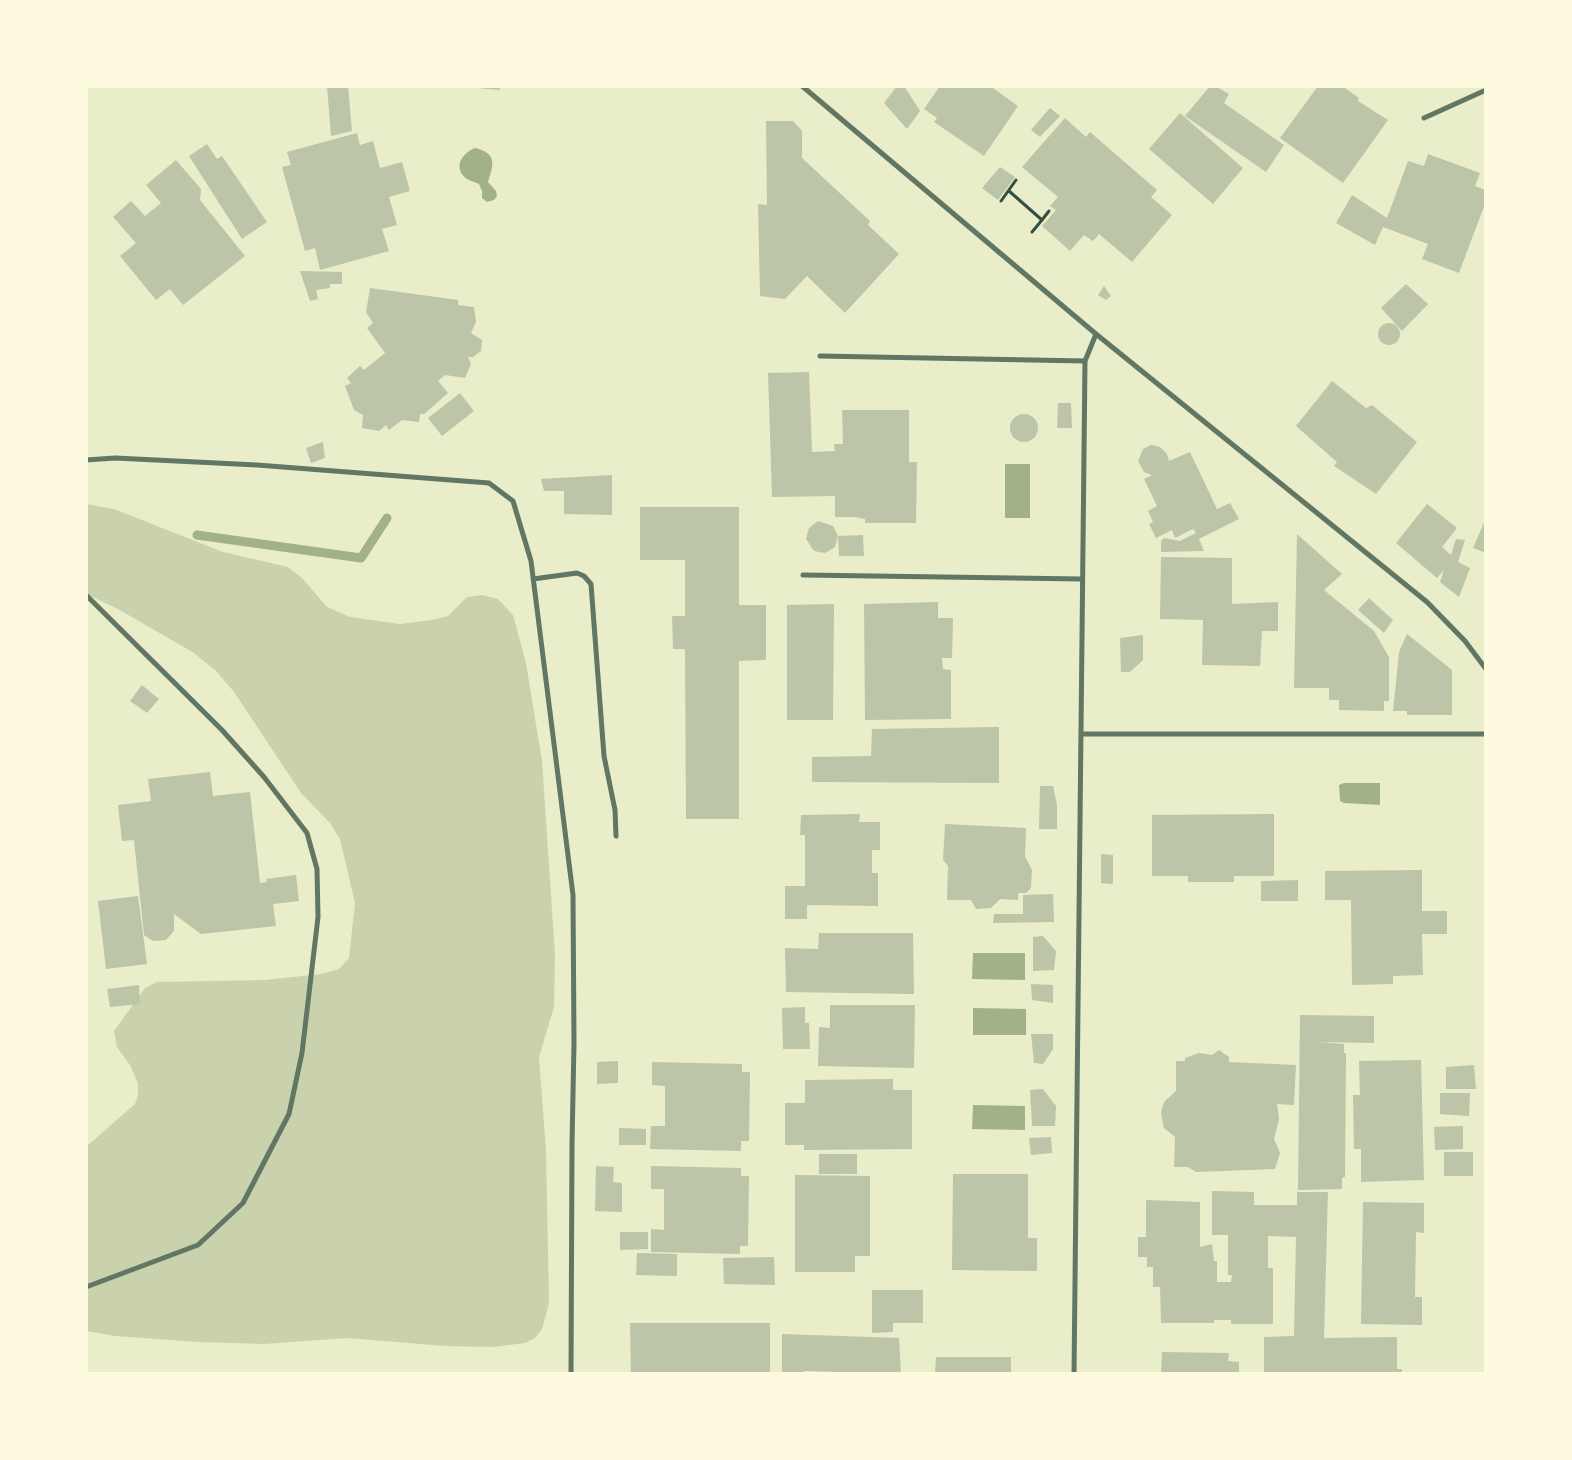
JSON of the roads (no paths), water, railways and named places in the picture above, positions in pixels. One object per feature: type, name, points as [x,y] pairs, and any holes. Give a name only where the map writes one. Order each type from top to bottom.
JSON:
[{"type":"street","points":[[802,86],[1096,334],[1427,602],[1465,641],[1486,669]]},
{"type":"street","points":[[1424,118],[1486,90]]},
{"type":"street","points":[[1074,1374],[1084,361],[1096,334]]},
{"type":"street","points":[[820,356],[1084,361]]},
{"type":"street","points":[[86,460],[115,458],[257,465],[489,483],[513,501],[531,561],[573,896],[574,1043],[571,1374]]},
{"type":"street","points":[[533,578],[577,573],[584,576],[591,584],[604,756],[615,810],[616,836]]},
{"type":"street","points":[[803,575],[1082,579]]},
{"type":"street","points":[[86,596],[222,730],[264,777],[307,833],[317,869],[318,917],[302,1053],[289,1114],[243,1203],[198,1245],[86,1287]]},
{"type":"street","points":[[1081,734],[1486,734]]},
{"type":"waterway","points":[[197,535],[361,558],[387,518]]}]
